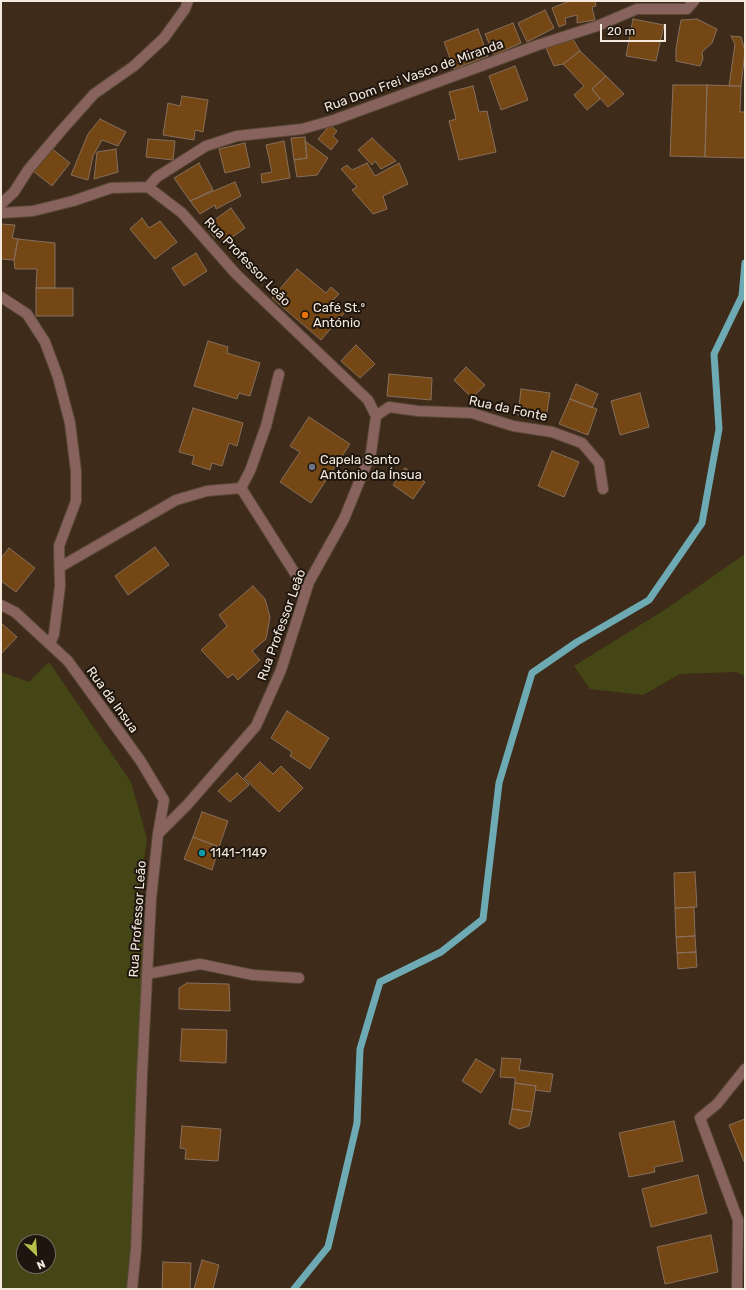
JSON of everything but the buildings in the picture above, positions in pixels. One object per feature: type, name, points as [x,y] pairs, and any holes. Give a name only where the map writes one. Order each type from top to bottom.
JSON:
[{"type":"street","points":[[1,204],[14,192],[28,170],[60,131],[94,94],[134,66],[164,38],[185,10],[188,1]]},
{"type":"street","name":"Rua Dom Frei Vasco de Miranda","points":[[148,187],[157,177],[206,146],[237,136],[302,129],[334,120],[538,44],[597,26],[637,9],[687,9],[694,1]]},
{"type":"street","points":[[1,213],[33,211],[74,201],[111,188],[148,187]]},
{"type":"street","name":"Rua Professor Leão","points":[[132,1289],[136,1248],[151,899],[158,834],[187,804],[256,726],[281,670],[310,582],[344,519],[371,454],[376,416],[368,400],[236,274],[182,213],[148,187]]},
{"type":"street","points":[[1,297],[26,314],[45,342],[58,377],[70,423],[76,471],[76,501],[59,546],[60,567],[54,634],[50,644]]},
{"type":"street","points":[[241,488],[250,471],[266,426],[279,374]]},
{"type":"street","name":"Rua da Fonte","points":[[376,416],[389,407],[418,411],[472,413],[513,426],[552,432],[582,443],[599,463],[603,489]]},
{"type":"street","points":[[60,567],[176,500],[207,491],[241,488]]},
{"type":"street","points":[[241,488],[303,586],[299,614]]},
{"type":"street","name":"Rua da Insua","points":[[1,605],[15,612],[68,661],[140,760],[164,800],[158,834]]},
{"type":"street","points":[[147,974],[200,964],[253,975],[299,978]]},
{"type":"street","points":[[737,1289],[738,1220],[700,1118],[717,1104],[745,1069]]},
{"type":"green space","points":[[745,554],[745,676],[736,672],[680,674],[643,695],[590,689],[574,666],[666,609]]},
{"type":"green space","points":[[49,662],[131,782],[147,839],[140,887],[146,1008],[134,1149],[135,1263],[133,1289],[1,1289],[1,672],[29,682]]},
{"type":"waterway","points":[[294,1289],[328,1247],[357,1123],[360,1049],[380,982],[441,952],[483,919],[499,783],[532,673],[577,642],[649,600],[702,523],[719,429],[714,354],[742,296],[745,263]]},
{"type":"place","name":"Café St.º António","points":[[305,315]]},
{"type":"place","name":"Capela Santo António da Ínsua","points":[[312,467]]},
{"type":"place","name":"1141-1149","points":[[202,853]]}]
